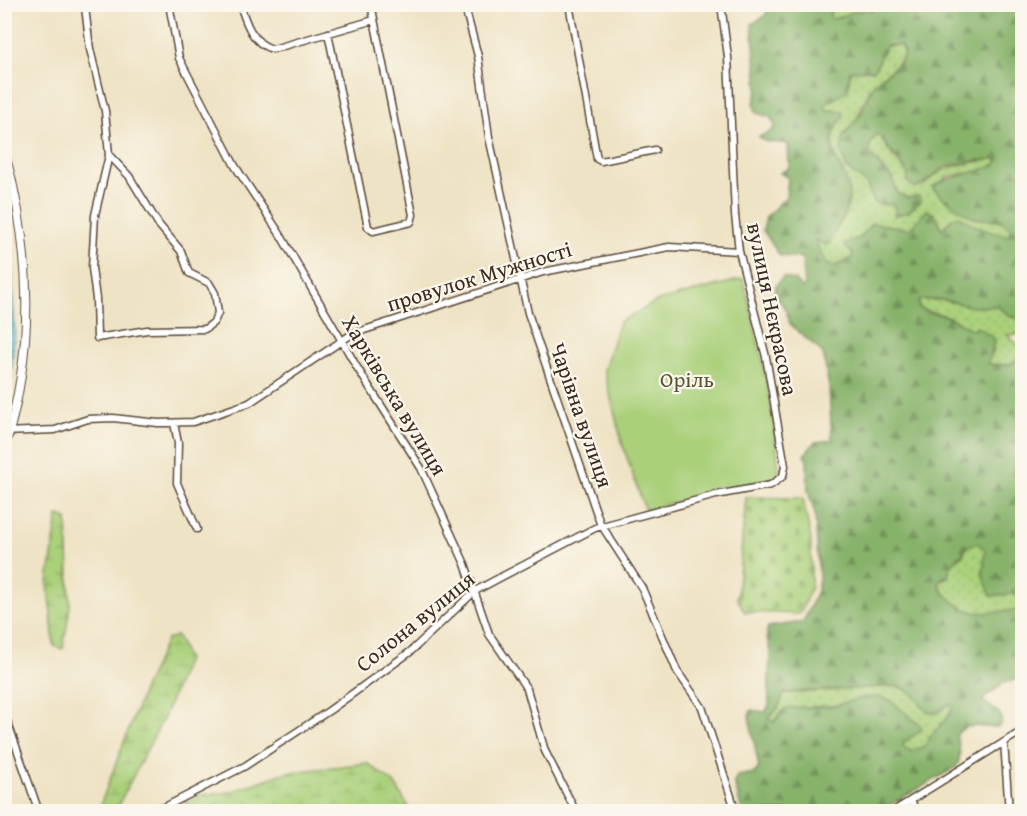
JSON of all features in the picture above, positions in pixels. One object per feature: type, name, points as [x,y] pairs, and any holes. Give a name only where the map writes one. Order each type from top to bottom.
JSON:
[{"type":"main road","points":[[4,150],[23,234],[27,325],[22,377],[4,449]]},
{"type":"street","points":[[93,4],[82,6],[105,111],[109,155],[95,215],[92,268],[97,338],[147,330],[205,329],[214,322],[218,313],[215,293],[209,283],[189,273],[181,250],[159,225],[129,176],[109,155]]},
{"type":"street","name":"Харківська вулиця","points":[[169,4],[179,58],[240,176],[275,225],[342,343],[421,468],[475,591],[478,608],[489,634],[527,689],[542,734],[545,751],[576,812]]},
{"type":"street","points":[[240,4],[256,39],[267,48],[280,48],[374,20]]},
{"type":"street","points":[[328,33],[368,228],[374,231],[411,222],[413,215],[371,4]]},
{"type":"street","name":"Чарівна вулиця","points":[[464,4],[477,56],[489,137],[519,281],[603,526],[642,588],[677,671],[702,707],[736,812]]},
{"type":"street","points":[[569,4],[597,159],[601,161],[655,150]]},
{"type":"street","name":"вулиця Нєкрасова","points":[[721,4],[728,57],[735,214],[739,250],[766,357],[785,466],[783,476]]},
{"type":"street","name":"провулок Мужності","points":[[7,432],[55,430],[88,419],[193,422],[249,403],[359,332],[543,272],[669,247],[739,250]]},
{"type":"street","points":[[174,423],[178,443],[177,483],[197,529]]},
{"type":"street","name":"Солона вулиця","points":[[155,812],[245,766],[330,710],[410,652],[475,591],[603,526],[705,498],[771,486],[783,476]]},
{"type":"street","points":[[4,712],[39,812]]},
{"type":"street","points":[[892,812],[1023,731]]},
{"type":"street","points":[[1004,742],[1009,812]]},
{"type":"street","points":[[911,800],[916,812]]},
{"type":"green space","points":[[767,5],[838,5],[829,14],[831,19],[860,10],[872,11],[873,5],[1022,5],[1022,319],[1012,317],[996,306],[974,307],[944,300],[919,300],[919,307],[928,313],[944,315],[973,330],[977,327],[995,339],[988,364],[1012,363],[1022,353],[1022,598],[1012,594],[991,596],[983,576],[985,549],[977,543],[967,546],[953,562],[948,577],[943,577],[939,581],[941,590],[952,601],[971,611],[988,613],[1022,610],[1022,678],[1004,683],[982,700],[1000,714],[1002,723],[998,727],[975,726],[960,731],[956,736],[960,757],[955,768],[879,811],[742,811],[734,782],[737,776],[755,773],[759,767],[749,716],[751,710],[765,712],[769,706],[768,627],[803,622],[817,591],[819,578],[815,513],[808,491],[807,460],[804,455],[815,442],[832,440],[829,387],[823,353],[790,324],[785,308],[774,294],[776,285],[783,277],[794,280],[802,288],[805,286],[802,258],[780,256],[763,230],[766,217],[786,197],[788,178],[780,173],[789,168],[788,144],[764,141],[759,137],[772,131],[775,125],[770,117],[756,113],[754,103],[758,89],[752,24],[766,15]],"holes":[[[900,45],[904,53],[900,63],[873,85],[862,112],[844,135],[841,150],[847,169],[866,183],[874,202],[882,205],[892,204],[895,207],[894,216],[908,212],[920,202],[919,196],[907,198],[898,194],[892,178],[869,154],[870,144],[876,135],[881,136],[902,164],[908,175],[907,181],[914,188],[946,167],[994,158],[998,161],[995,165],[932,187],[965,213],[976,218],[1000,221],[1011,230],[1009,235],[989,231],[977,227],[960,216],[951,219],[942,230],[936,215],[927,210],[910,229],[872,223],[860,238],[846,242],[845,247],[852,252],[853,257],[836,266],[826,264],[815,240],[827,245],[845,213],[849,194],[847,183],[832,147],[832,138],[844,116],[842,111],[826,110],[825,105],[847,91],[850,71],[874,70],[886,46]],[[895,686],[913,695],[927,711],[932,713],[949,704],[953,707],[926,745],[912,752],[903,747],[904,742],[922,730],[920,725],[891,701],[881,697],[864,697],[834,706],[786,708],[774,722],[768,719],[778,708],[784,693]]]},
{"type":"green space","points":[[838,5],[873,5],[872,12],[855,11],[830,19],[829,14]]},
{"type":"green space","points":[[900,45],[904,53],[901,59],[872,87],[855,123],[844,135],[847,169],[867,183],[874,202],[892,204],[908,212],[920,202],[919,197],[902,198],[892,178],[869,154],[870,144],[876,135],[881,136],[899,163],[923,186],[931,178],[948,169],[994,158],[998,161],[989,169],[955,175],[933,187],[946,200],[965,213],[976,218],[1000,221],[1011,230],[1009,235],[989,231],[977,227],[960,216],[942,230],[936,215],[910,229],[872,223],[860,238],[846,243],[854,257],[836,266],[825,264],[814,240],[828,244],[848,185],[836,159],[833,142],[837,126],[843,117],[842,111],[826,110],[825,105],[849,87],[850,71],[877,66],[879,55],[886,46]]},
{"type":"green space","name":"Оріль","points":[[743,279],[770,399],[777,447],[779,472],[777,477],[645,510],[622,443],[604,370],[619,322],[658,301]]},
{"type":"green space","points":[[919,300],[944,300],[974,307],[996,306],[1012,317],[1022,319],[1022,334],[1007,335],[1021,347],[1021,356],[1009,365],[988,364],[988,359],[994,350],[960,323],[919,307]]},
{"type":"green space","points":[[746,497],[803,498],[811,541],[811,587],[800,614],[745,612],[737,598]]},
{"type":"green space","points":[[58,516],[67,519],[70,606],[63,649],[54,646],[48,583]]},
{"type":"green space","points":[[977,543],[985,549],[983,576],[1022,598],[1022,610],[990,615],[974,613],[951,602],[941,589],[939,581],[948,577],[950,563],[963,555],[967,546]]},
{"type":"green space","points":[[177,636],[187,659],[164,717],[115,811],[104,811],[101,803],[145,686],[167,639]]},
{"type":"green space","points":[[895,686],[914,693],[927,712],[937,714],[949,704],[953,707],[926,745],[912,752],[903,747],[904,742],[921,730],[864,697],[834,706],[786,708],[774,722],[767,719],[778,708],[783,694]]},
{"type":"green space","points":[[367,763],[394,783],[411,811],[171,811],[201,795],[230,792],[284,773]]},
{"type":"water","points":[[8,206],[15,333],[10,386],[5,402],[4,207]]}]
